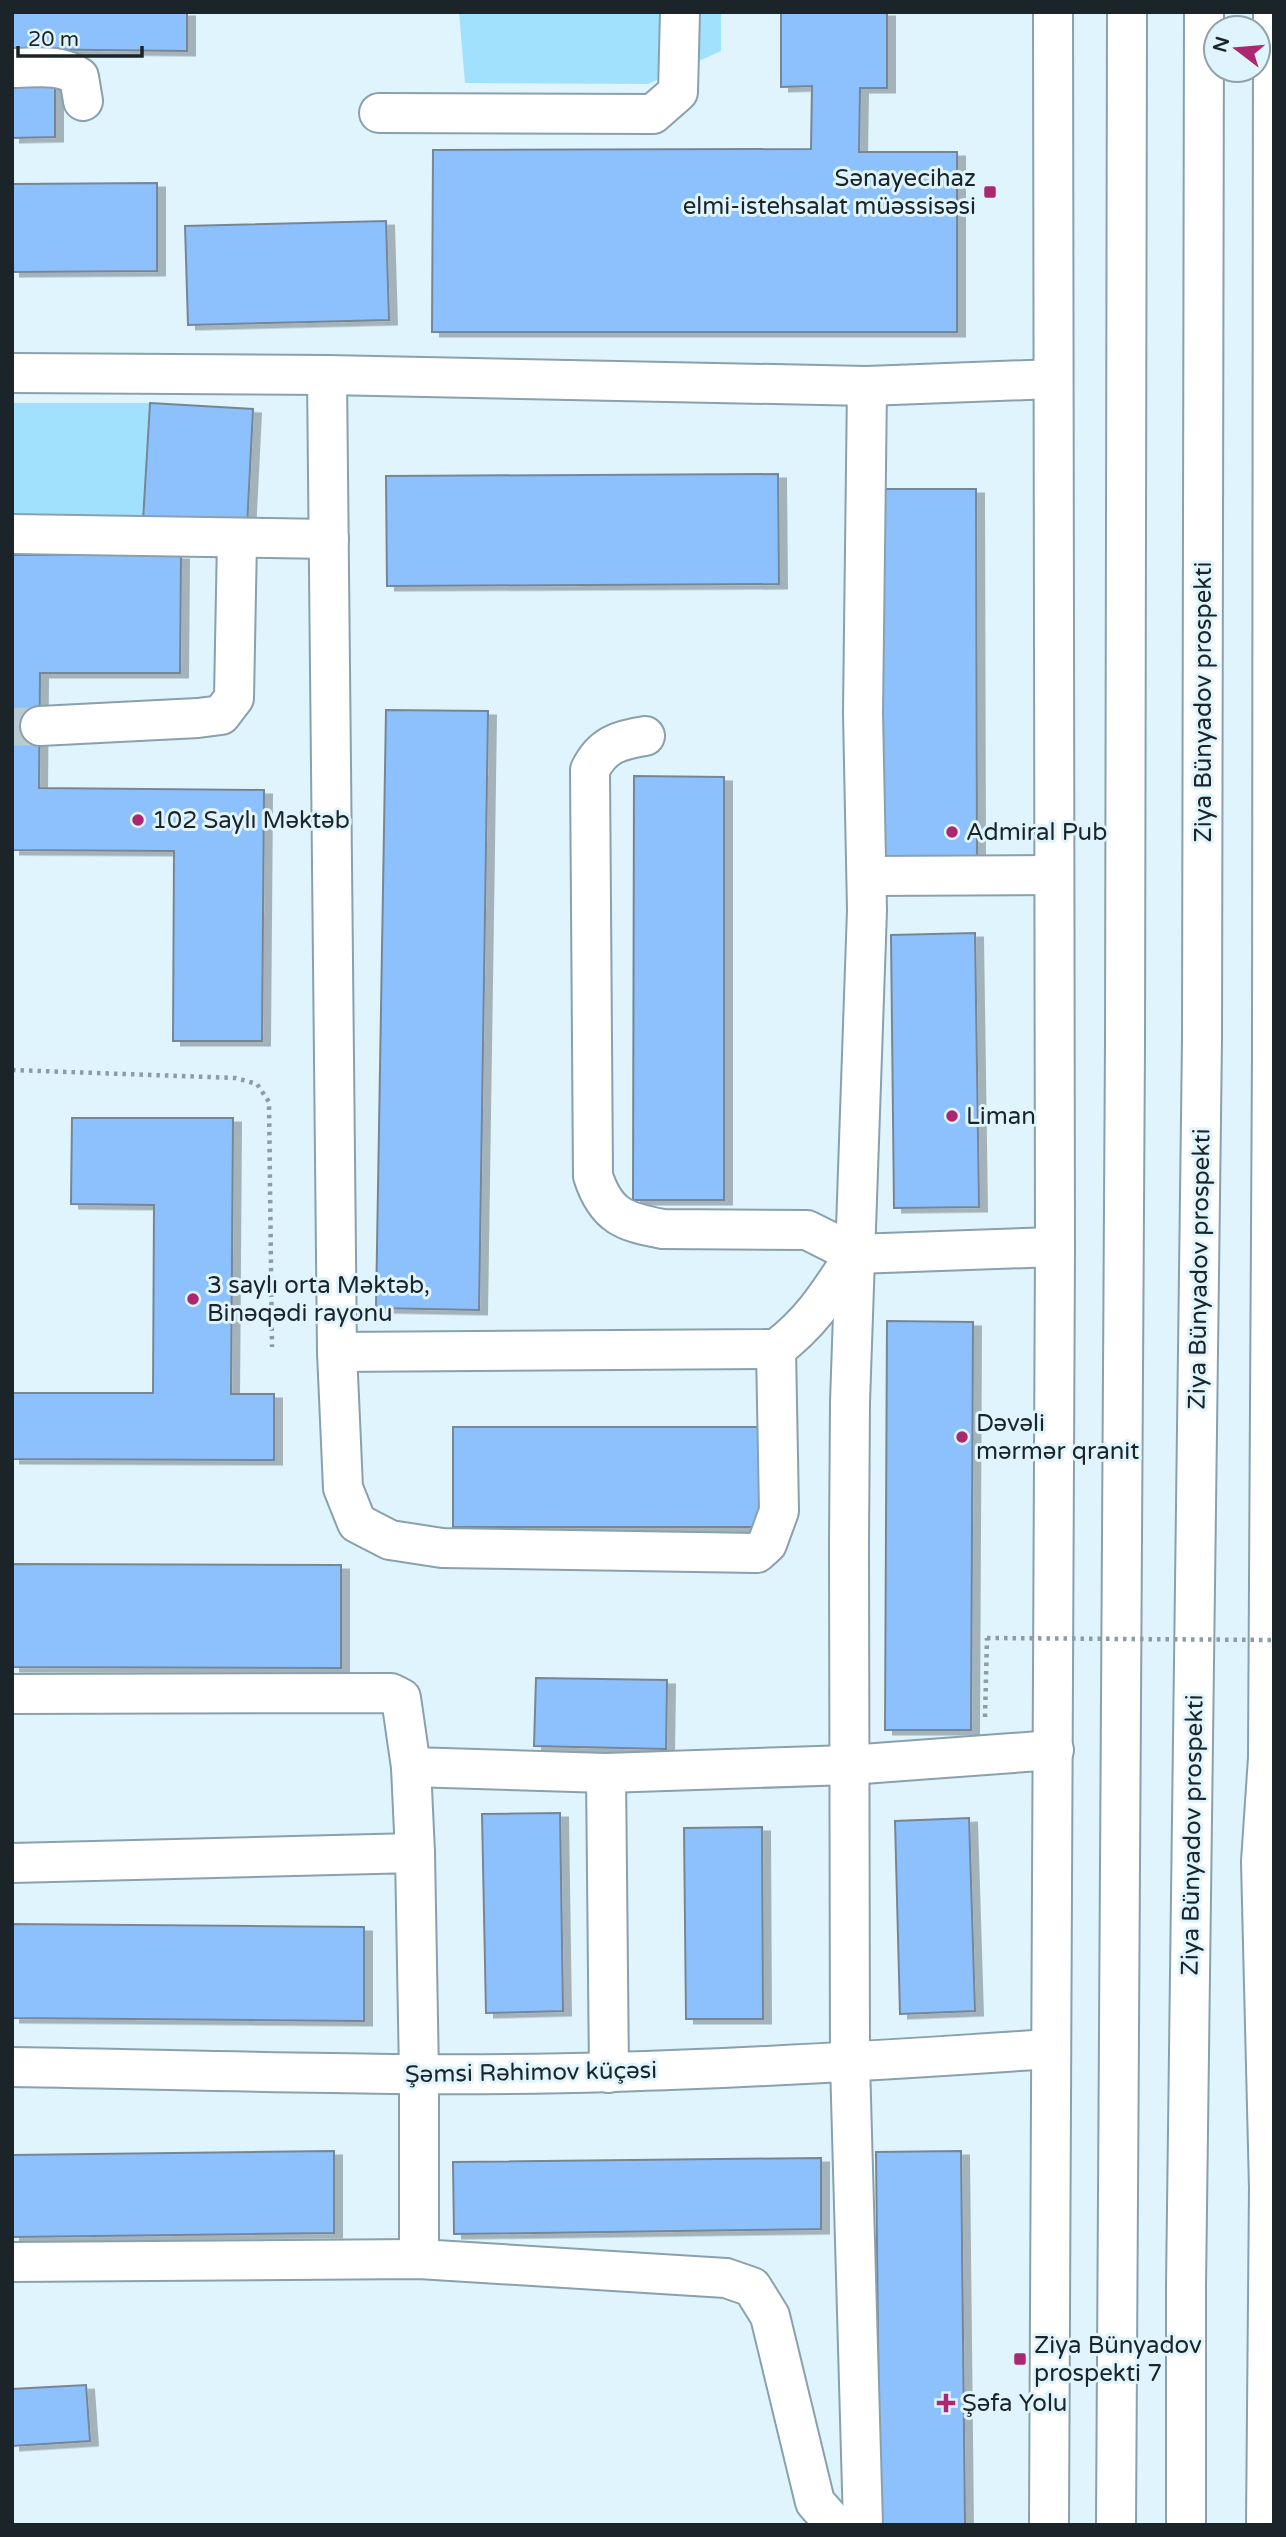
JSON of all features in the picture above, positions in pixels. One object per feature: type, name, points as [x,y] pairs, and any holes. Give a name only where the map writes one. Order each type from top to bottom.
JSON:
[{"type":"main road","points":[[379,113],[653,114],[678,92],[680,12]]},
{"type":"main road","points":[[1049,2525],[1055,1247],[1053,12]]},
{"type":"main road","points":[[1116,2525],[1125,1043],[1127,12]]},
{"type":"main road","name":"Ziya Bünyadov prospekti","points":[[1186,2525],[1186,2287],[1202,1040],[1204,12]]},
{"type":"main road","points":[[1266,2525],[1270,2475],[1267,1871],[1271,1711],[1273,12]]},
{"type":"main road","points":[[12,68],[60,68],[71,71],[79,77],[83,101]]},
{"type":"main road","points":[[12,373],[327,375],[867,386],[1053,379]]},
{"type":"main road","points":[[327,375],[337,1352],[343,1488],[357,1523],[390,1541],[442,1548],[757,1553],[767,1544],[779,1511],[776,1349]]},
{"type":"main road","points":[[863,2525],[850,2063],[849,1765],[850,1415],[867,876],[863,713],[867,386]]},
{"type":"main road","points":[[12,534],[329,539]]},
{"type":"main road","points":[[40,726],[221,715],[234,698],[237,539]]},
{"type":"main road","points":[[645,736],[610,744],[596,757],[590,771],[593,1176],[600,1196],[619,1217],[642,1226],[663,1229],[807,1230],[855,1254],[1055,1247]]},
{"type":"main road","points":[[867,876],[1053,875]]},
{"type":"main road","points":[[337,1352],[776,1349],[795,1335],[817,1312],[855,1254]]},
{"type":"main road","points":[[12,1694],[391,1693],[401,1698],[411,1767],[415,1853],[419,2259]]},
{"type":"main road","points":[[411,1767],[606,1773],[849,1765],[1054,1750]]},
{"type":"main road","points":[[606,1773],[609,2073]]},
{"type":"main road","points":[[12,1863],[415,1853]]},
{"type":"main road","name":"Şəmsi Rəhimov küçəsi","points":[[12,2067],[419,2074],[609,2073],[850,2063],[1050,2049]]},
{"type":"main road","points":[[12,2262],[419,2259],[726,2278],[752,2287],[770,2316],[815,2502],[835,2525]]},
{"type":"path","points":[[12,1070],[236,1078],[257,1084],[269,1102],[272,1347]]},
{"type":"path","points":[[985,1720],[987,1637],[1274,1640]]},
{"type":"shaded area","points":[[459,12],[721,12],[721,51],[648,84],[465,83]]},
{"type":"shaded area","points":[[12,403],[150,403],[143,521],[12,520]]},
{"type":"building","points":[[12,12],[187,12],[187,51],[12,49]]},
{"type":"building","points":[[781,12],[887,12],[887,88],[860,88],[859,152],[957,152],[957,332],[432,332],[433,150],[811,149],[812,86],[781,87]]},
{"type":"building","points":[[12,86],[55,86],[55,137],[12,138]]},
{"type":"building","points":[[157,183],[157,271],[12,272],[12,184]]},
{"type":"building","points":[[386,221],[389,320],[188,325],[185,226]]},
{"type":"building","points":[[150,403],[253,409],[247,527],[143,521]]},
{"type":"building","points":[[778,474],[779,584],[387,586],[386,476]]},
{"type":"building","points":[[883,489],[976,489],[977,866],[883,866]]},
{"type":"building","name":"102 Saylı Məktəb","points":[[12,555],[181,555],[180,673],[40,673],[39,788],[264,790],[262,1041],[173,1041],[174,851],[12,850]]},
{"type":"building","points":[[386,710],[488,711],[479,1310],[376,1308]]},
{"type":"building","points":[[634,776],[724,777],[724,1200],[633,1200]]},
{"type":"building","points":[[975,933],[979,1207],[894,1208],[891,935]]},
{"type":"building","name":"3 saylı orta Məktəb, Binəqədi rayonu","points":[[72,1118],[233,1118],[231,1394],[274,1394],[274,1460],[12,1459],[12,1393],[153,1393],[154,1205],[71,1204]]},
{"type":"building","points":[[887,1321],[973,1322],[971,1730],[885,1730]]},
{"type":"building","points":[[453,1427],[761,1427],[761,1527],[453,1527]]},
{"type":"building","points":[[12,1564],[341,1565],[341,1668],[12,1667]]},
{"type":"building","points":[[536,1678],[667,1680],[666,1749],[534,1746]]},
{"type":"building","points":[[560,1813],[563,2011],[486,2013],[482,1814]]},
{"type":"building","points":[[969,1818],[975,2011],[900,2014],[895,1821]]},
{"type":"building","points":[[762,1827],[763,2019],[686,2019],[684,1828]]},
{"type":"building","points":[[12,1924],[364,1927],[364,2021],[12,2018]]},
{"type":"building","points":[[334,2151],[334,2233],[12,2237],[12,2155]]},
{"type":"building","points":[[961,2151],[965,2525],[880,2525],[876,2152]]},
{"type":"building","points":[[821,2158],[821,2229],[454,2234],[453,2162]]},
{"type":"building","points":[[86,2385],[90,2441],[12,2446],[12,2389]]},
{"type":"tunnel","points":[[12,727],[40,726]]},
{"type":"place","name":"Sənayecihaz elmi-istehsalat müəssisəsi","points":[[990,192]]},
{"type":"place","name":"102 Saylı Məktəb","points":[[138,820]]},
{"type":"place","name":"Admiral Pub","points":[[952,832]]},
{"type":"place","name":"Liman","points":[[952,1116]]},
{"type":"place","name":"3 saylı orta Məktəb, Binəqədi rayonu","points":[[193,1299]]},
{"type":"place","name":"Dəvəli mərmər qranit","points":[[962,1437]]},
{"type":"place","name":"Ziya Bünyadov prospekti 7","points":[[1020,2359]]},
{"type":"place","name":"Şəfa Yolu","points":[[946,2403]]}]
